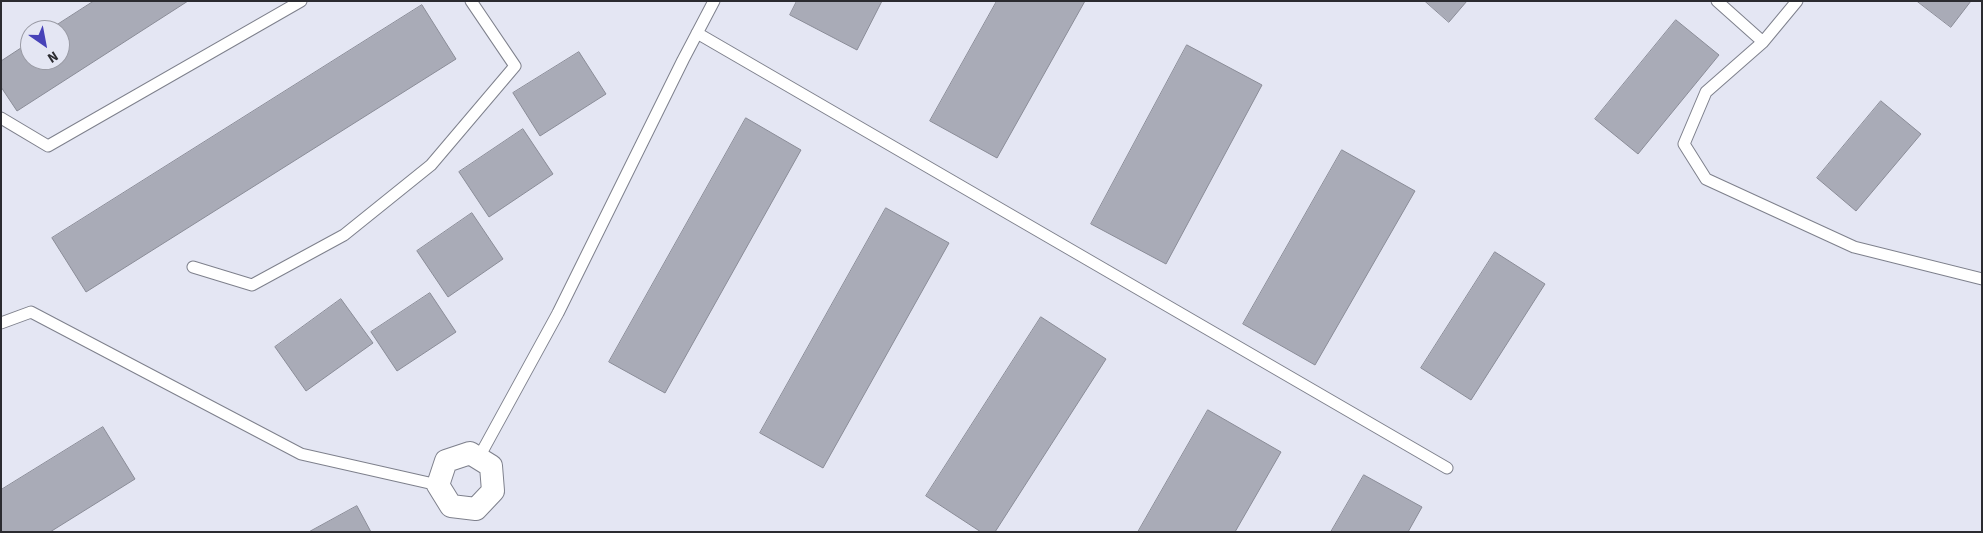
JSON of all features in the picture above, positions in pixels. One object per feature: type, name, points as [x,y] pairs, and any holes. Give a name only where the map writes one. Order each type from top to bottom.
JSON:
[{"type":"street","points":[[470,453],[491,466],[493,491],[476,509],[451,506],[438,485],[446,461],[470,453]]},
{"type":"lane","points":[[1,118],[48,146],[301,1]]},
{"type":"lane","points":[[193,267],[252,285],[344,235],[431,165],[515,66],[471,1]]},
{"type":"lane","points":[[478,459],[558,313],[714,1]]},
{"type":"lane","points":[[1717,1],[1763,42]]},
{"type":"lane","points":[[1797,1],[1763,42],[1706,92],[1684,144],[1706,179],[1854,247],[1982,279]]},
{"type":"lane","points":[[697,34],[1447,468]]},
{"type":"lane","points":[[1,323],[31,312],[300,454],[438,485]]},
{"type":"building","points":[[94,1],[188,1],[17,111],[1,87],[1,61],[20,49],[20,70],[70,70],[70,20],[65,20]]},
{"type":"building","points":[[797,1],[882,1],[857,50],[790,15]]},
{"type":"building","points":[[997,1],[1085,1],[997,158],[930,121]]},
{"type":"building","points":[[1425,1],[1467,1],[1449,22]]},
{"type":"building","points":[[1917,1],[1971,1],[1951,27]]},
{"type":"building","points":[[422,5],[456,59],[86,292],[52,238]]},
{"type":"building","points":[[1676,20],[1719,55],[1638,154],[1595,119]]},
{"type":"building","points":[[1187,45],[1262,85],[1166,264],[1091,224]]},
{"type":"building","points":[[579,52],[606,94],[540,136],[513,93]]},
{"type":"building","points":[[1881,101],[1921,134],[1856,211],[1817,178]]},
{"type":"building","points":[[746,118],[801,150],[665,393],[609,362]]},
{"type":"building","points":[[523,129],[553,174],[489,217],[459,172]]},
{"type":"building","points":[[1342,150],[1415,191],[1315,365],[1243,324]]},
{"type":"building","points":[[886,208],[949,243],[823,468],[760,433]]},
{"type":"building","points":[[472,213],[503,259],[448,297],[417,251]]},
{"type":"building","points":[[1495,252],[1545,284],[1471,400],[1421,368]]},
{"type":"building","points":[[430,293],[456,332],[397,371],[371,332]]},
{"type":"building","points":[[341,299],[373,343],[306,391],[275,347]]},
{"type":"building","points":[[1041,317],[1106,359],[995,532],[981,532],[926,496]]},
{"type":"building","points":[[1208,410],[1281,452],[1235,532],[1138,532]]},
{"type":"building","points":[[103,427],[135,479],[50,532],[1,532],[1,490]]},
{"type":"building","points":[[1364,475],[1422,507],[1408,532],[1331,532]]},
{"type":"building","points":[[357,506],[371,532],[309,532]]}]
